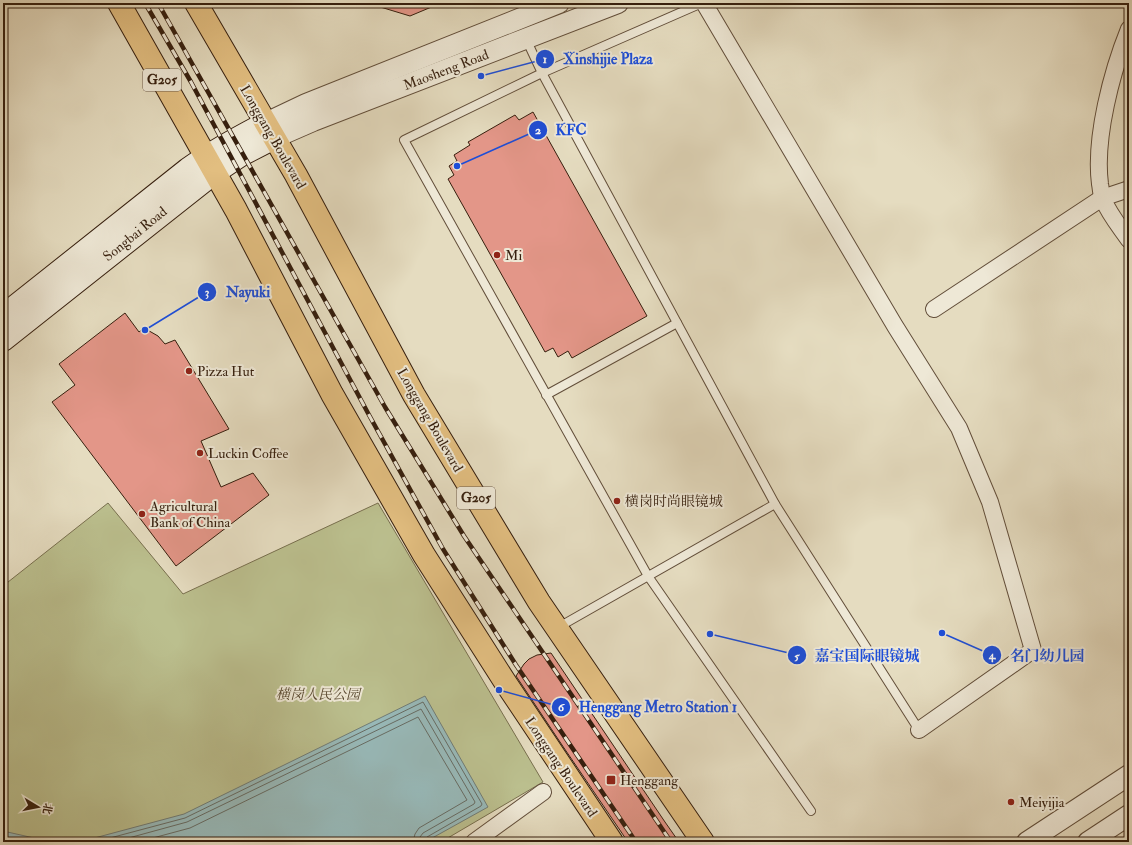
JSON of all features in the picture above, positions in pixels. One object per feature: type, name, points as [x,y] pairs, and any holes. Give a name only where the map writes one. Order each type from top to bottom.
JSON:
[{"type":"highway","name":"Longgang Boulevard","points":[[119,3],[236,210],[332,394],[424,555],[512,692],[612,842]]},
{"type":"highway","name":"Longgang Boulevard","points":[[196,3],[296,175],[414,395],[539,602],[703,842]]},
{"type":"main road","name":"Songbai Road","points":[[3,316],[177,178],[241,155],[270,130]]},
{"type":"main road","name":"Songbai Road","points":[[3,340],[210,165]]},
{"type":"street","name":"Maosheng Road","points":[[270,130],[306,104],[559,3]]},
{"type":"street","name":"Maosheng Road","points":[[270,130],[313,121],[618,3]]},
{"type":"street","points":[[703,3],[895,326],[959,428],[990,502],[1033,650],[919,730]]},
{"type":"street","points":[[1129,29],[1108,93],[1103,123],[1099,172],[1102,198],[1129,240]]},
{"type":"street","points":[[934,309],[1102,198],[1129,189]]},
{"type":"street","points":[[1027,842],[1129,775]]},
{"type":"street","points":[[474,842],[543,792]]},
{"type":"street","points":[[1088,842],[1129,815]]},
{"type":"lane","points":[[703,3],[542,73],[404,140],[648,576],[810,811]]},
{"type":"lane","points":[[526,39],[542,73],[775,504],[919,730]]},
{"type":"lane","points":[[546,395],[677,323]]},
{"type":"lane","points":[[557,628],[775,504]]},
{"type":"green space","name":"横岗人民公园","points":[[108,503],[183,594],[378,503],[543,782],[441,842],[3,842],[3,586]]},
{"type":"water","points":[[425,696],[488,807],[425,842],[87,842],[87,840],[184,814]]},
{"type":"water","points":[[3,831],[43,840],[43,842],[3,842]]},
{"type":"building","points":[[377,3],[441,3],[410,16],[377,6]]},
{"type":"building","points":[[533,112],[647,316],[572,358],[568,351],[558,357],[553,348],[545,352],[448,179],[454,175],[449,166],[457,161],[454,155],[470,145],[468,142],[515,115],[519,120]]},
{"type":"building","points":[[125,313],[139,332],[144,328],[158,336],[165,344],[175,340],[229,429],[201,441],[221,487],[253,473],[269,495],[176,566],[52,402],[75,385],[59,364]]},
{"type":"building","points":[[551,653],[679,842],[628,842],[564,748],[516,676],[529,659],[537,655]]},
{"type":"railway","points":[[145,3],[191,82],[369,415],[443,549],[516,665],[636,842]]},
{"type":"railway","points":[[158,3],[385,407],[464,536],[671,842]]},
{"type":"place","name":"Xinshijie Plaza","points":[[481,76]]},
{"type":"place","name":"KFC","points":[[457,166]]},
{"type":"place","name":"Mi","points":[[497,255]]},
{"type":"place","name":"Nayuki","points":[[145,330]]},
{"type":"place","name":"Pizza Hut","points":[[189,371]]},
{"type":"place","name":"Luckin Coffee","points":[[200,453]]},
{"type":"place","name":"横岗时尚眼镜城","points":[[617,501]]},
{"type":"place","name":"Agricultural Bank of China","points":[[142,514]]},
{"type":"place","name":"名门幼儿园","points":[[942,633]]},
{"type":"place","name":"嘉宝国际眼镜城","points":[[710,634]]},
{"type":"place","name":"Henggang Metro Station 1","points":[[499,690]]},
{"type":"place","name":"Henggang","points":[[611,780]]},
{"type":"place","name":"Meiyijia","points":[[1011,802]]}]
